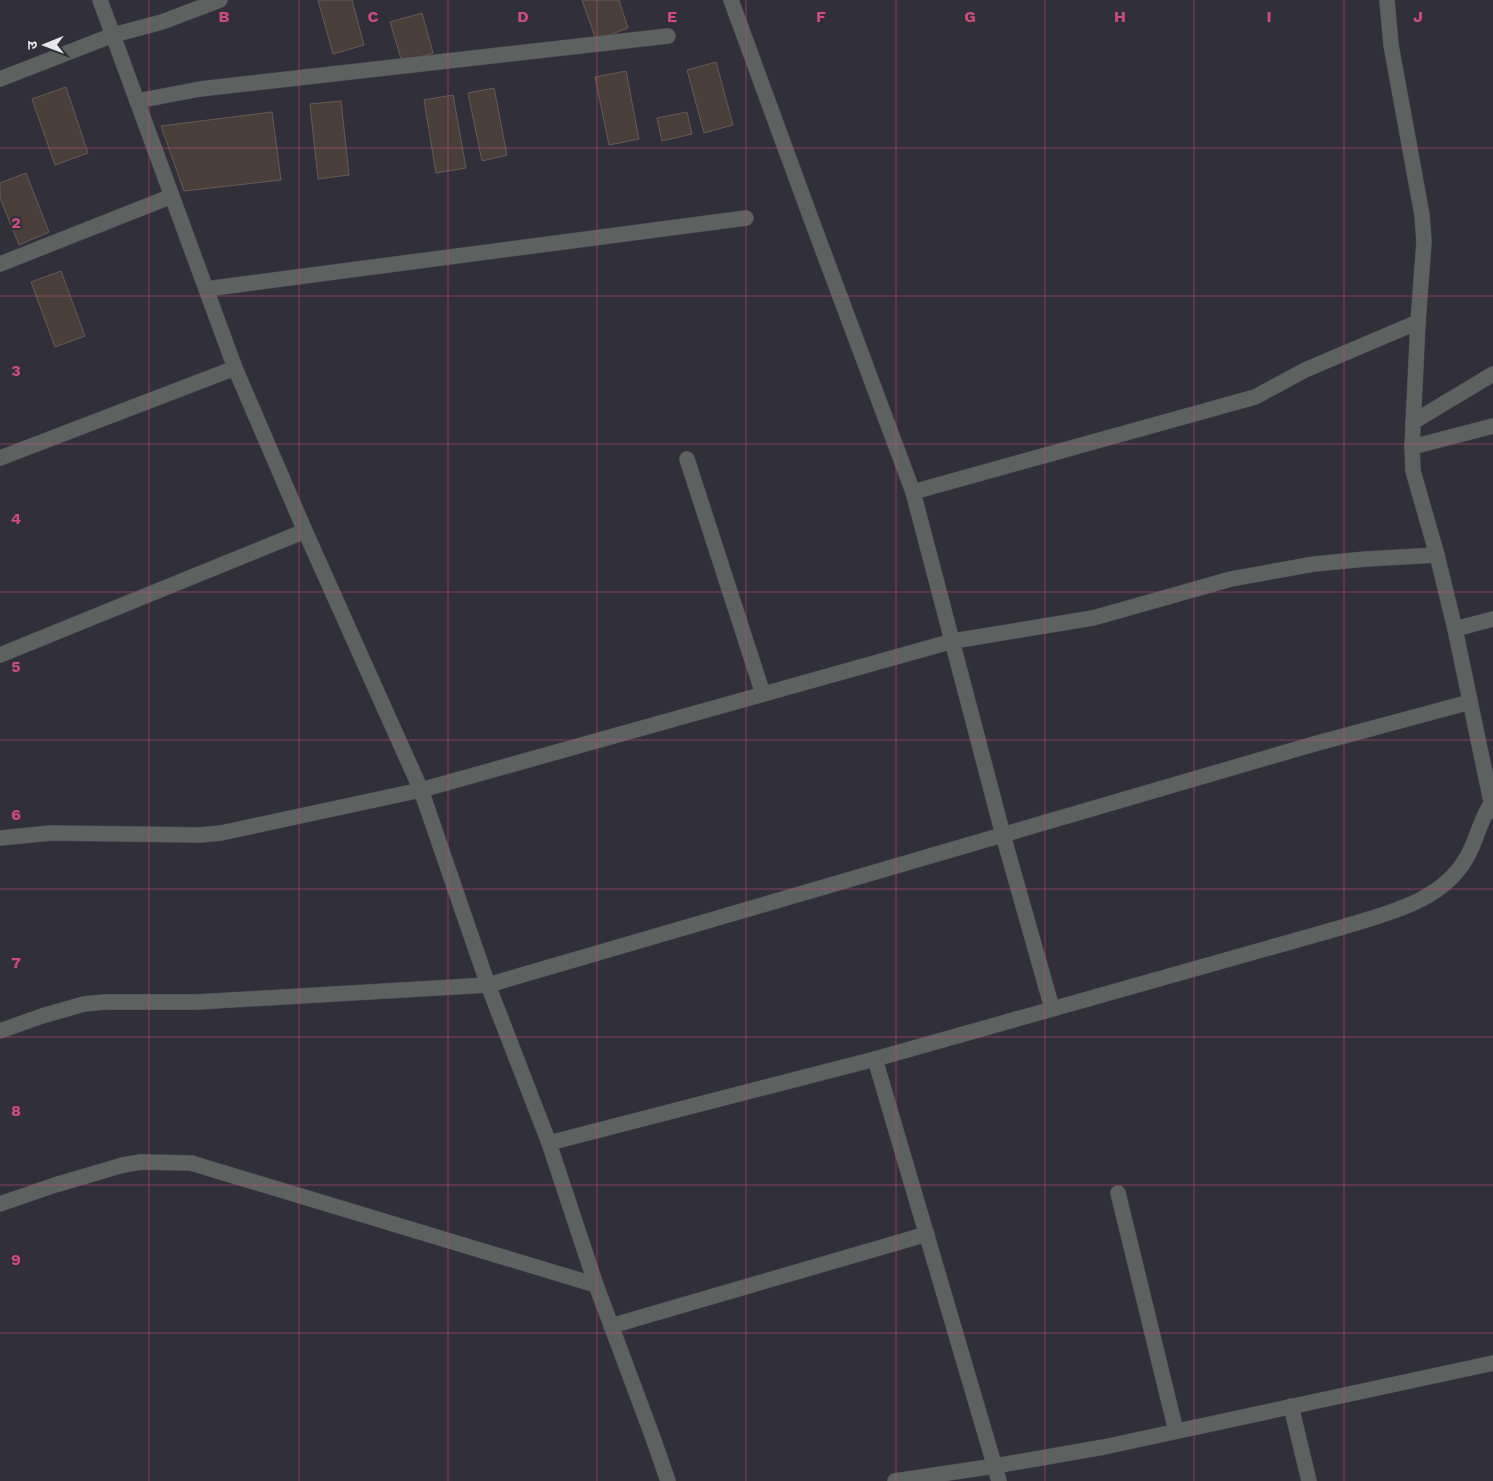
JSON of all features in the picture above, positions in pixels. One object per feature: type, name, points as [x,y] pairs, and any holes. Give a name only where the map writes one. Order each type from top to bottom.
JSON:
[{"type":"street","points":[[100,0],[235,368],[421,790],[488,985],[549,1143],[596,1285],[668,1481]]},
{"type":"street","points":[[0,79],[114,36],[162,22],[220,0]]},
{"type":"street","points":[[731,0],[913,492],[1003,835],[1052,1008]]},
{"type":"street","points":[[549,1143],[875,1059],[1343,927],[1411,906],[1432,894],[1453,876],[1467,858],[1492,805],[1438,555],[1413,471],[1413,422],[1424,233],[1392,45],[1387,0]]},
{"type":"street","points":[[137,101],[200,89],[668,36]]},
{"type":"street","points":[[0,264],[172,196]]},
{"type":"street","points":[[206,289],[746,218]]},
{"type":"street","points":[[913,492],[1255,397],[1305,370],[1418,322]]},
{"type":"street","points":[[0,458],[235,368]]},
{"type":"street","points":[[1413,422],[1493,374]]},
{"type":"street","points":[[1412,447],[1493,426]]},
{"type":"street","points":[[687,459],[763,694]]},
{"type":"street","points":[[0,654],[305,530]]},
{"type":"street","points":[[0,838],[51,833],[200,835],[221,833],[421,790],[953,641],[1093,618],[1230,579],[1314,564],[1438,555]]},
{"type":"street","points":[[1455,629],[1493,619]]},
{"type":"street","points":[[0,1031],[42,1016],[98,1002],[197,1002],[488,985],[1314,744],[1470,702]]},
{"type":"street","points":[[875,1059],[999,1481]]},
{"type":"street","points":[[0,1204],[123,1165],[141,1162],[191,1162],[596,1285]]},
{"type":"street","points":[[1118,1193],[1176,1431]]},
{"type":"street","points":[[611,1326],[927,1234]]},
{"type":"street","points":[[895,1481],[995,1466],[1104,1446],[1493,1363]]},
{"type":"street","points":[[1291,1406],[1309,1481]]},
{"type":"building","points":[[318,0],[352,0],[364,45],[333,54]]},
{"type":"building","points":[[582,0],[619,0],[628,28],[596,40]]},
{"type":"building","points":[[422,13],[433,53],[402,62],[390,22]]},
{"type":"building","points":[[716,62],[733,125],[704,133],[687,70]]},
{"type":"building","points":[[626,71],[639,139],[609,145],[595,77]]},
{"type":"building","points":[[66,87],[88,153],[55,165],[32,99]]},
{"type":"building","points":[[494,88],[507,155],[482,161],[468,93]]},
{"type":"building","points":[[453,95],[466,168],[436,173],[424,100]]},
{"type":"building","points":[[341,101],[349,175],[318,179],[310,104]]},
{"type":"building","points":[[272,112],[281,180],[184,191],[161,126]]},
{"type":"building","points":[[687,112],[692,134],[662,141],[657,118]]},
{"type":"building","points":[[26,173],[49,232],[19,245],[0,198],[0,183]]},
{"type":"building","points":[[61,271],[85,336],[55,347],[31,282]]}]
